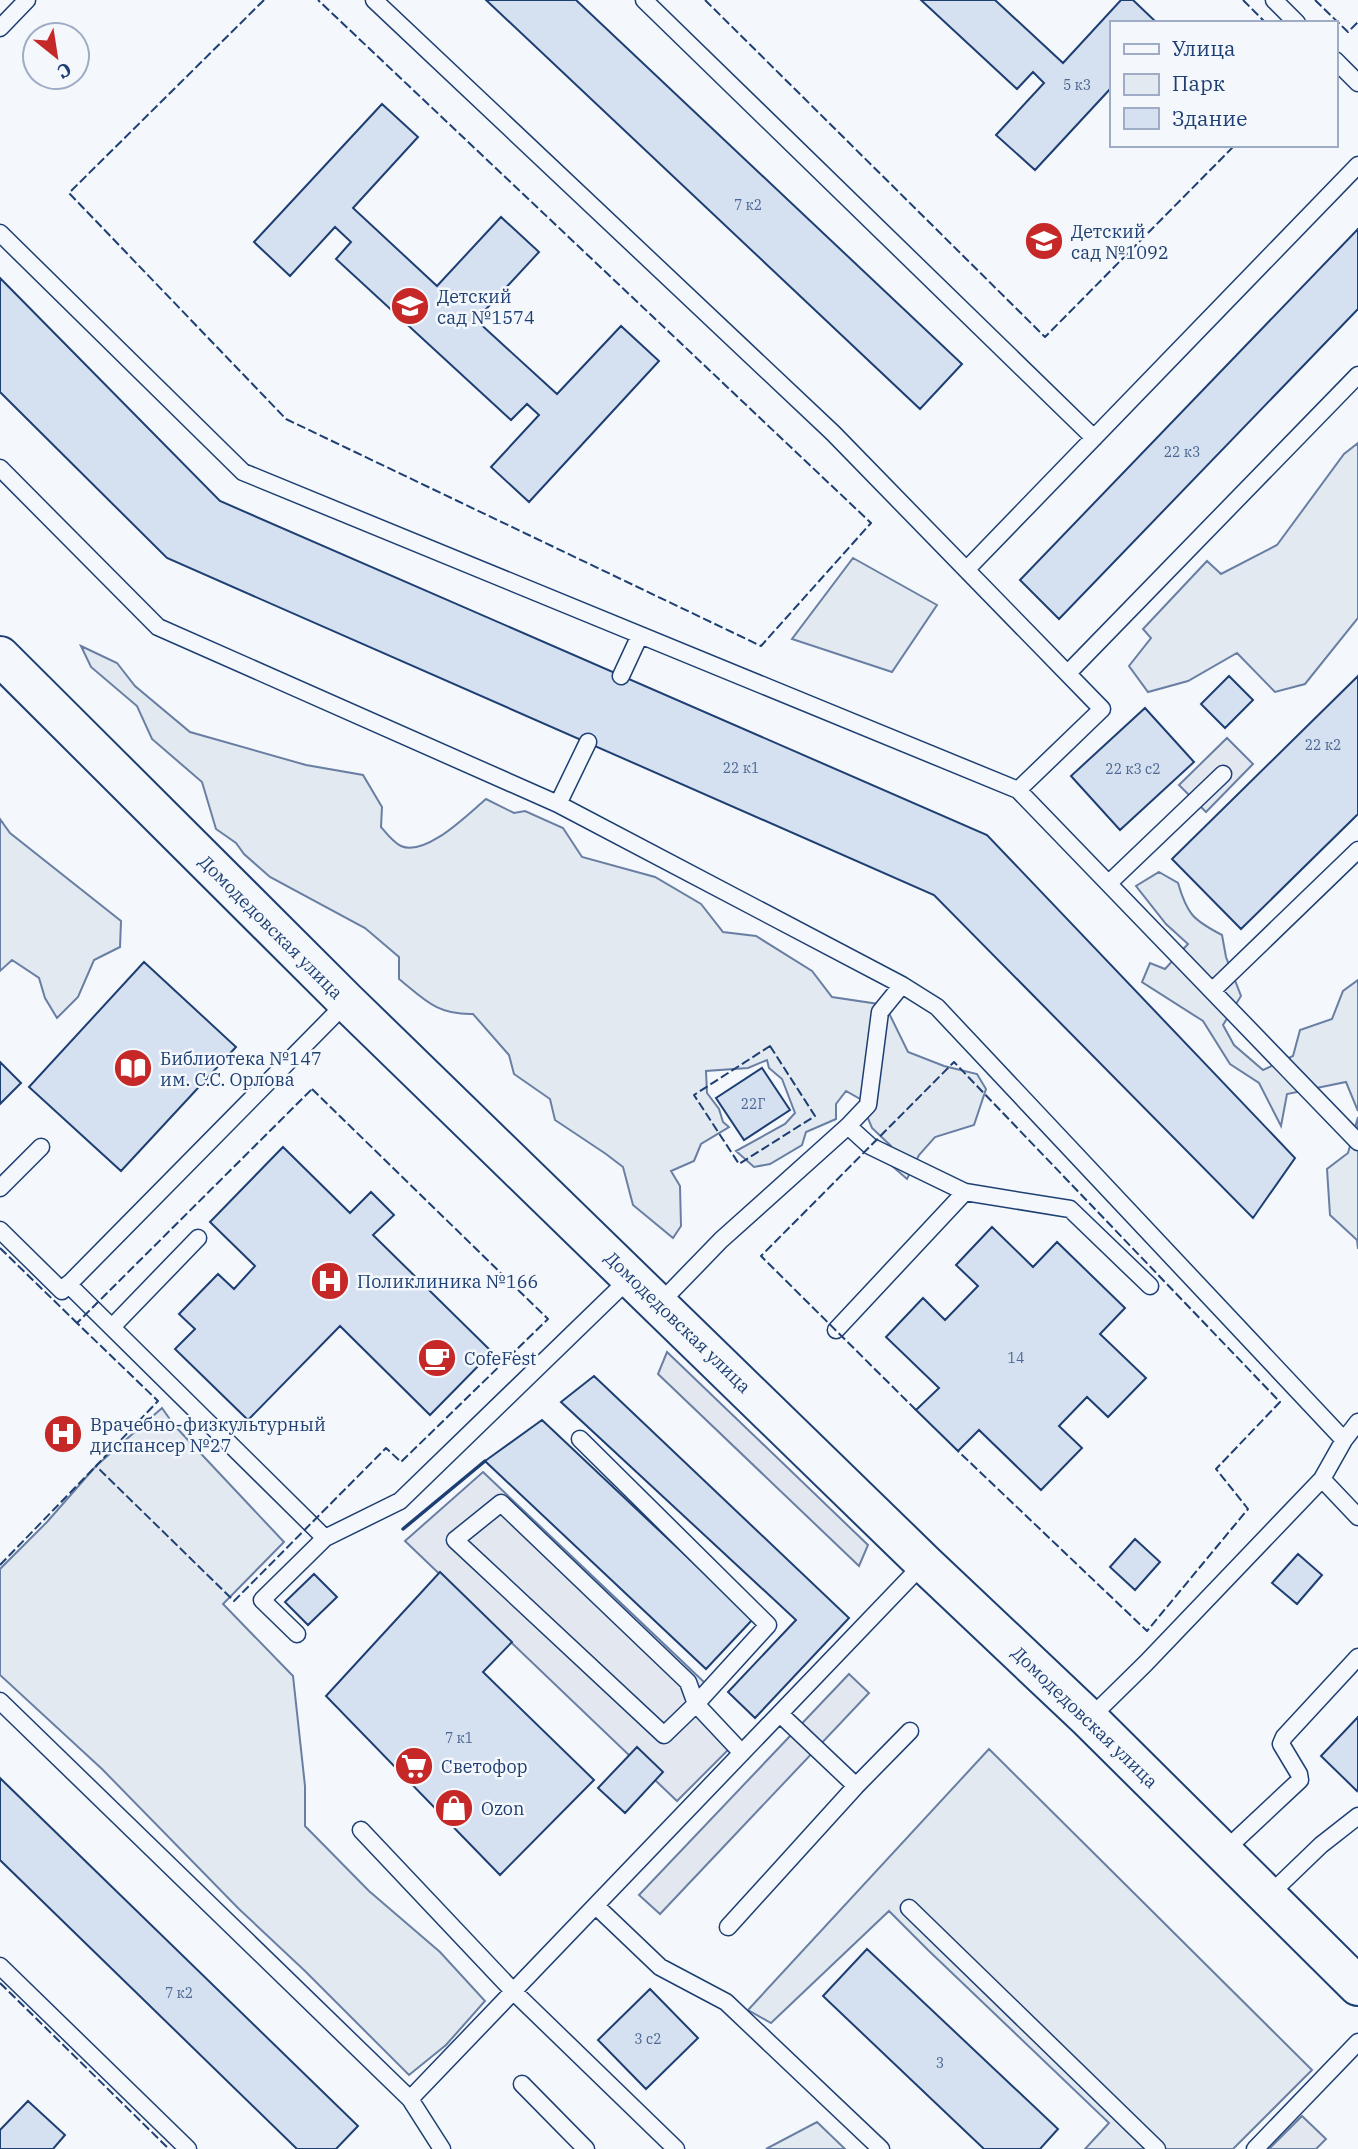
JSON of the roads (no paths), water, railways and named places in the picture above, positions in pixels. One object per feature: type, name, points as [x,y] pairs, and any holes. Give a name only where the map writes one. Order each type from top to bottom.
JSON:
[{"type":"street","name":"Домодедовская улица","points":[[0,656],[347,1002],[924,1563],[1089,1719],[1358,1986]]},
{"type":"lane","points":[[0,28],[27,0]]},
{"type":"lane","points":[[374,0],[833,433],[1102,709],[1018,790]]},
{"type":"lane","points":[[644,0],[1094,438]]},
{"type":"lane","points":[[1274,0],[1295,21]]},
{"type":"lane","points":[[1337,62],[1358,82]]},
{"type":"lane","points":[[967,569],[1358,165]]},
{"type":"lane","points":[[0,233],[243,472],[1018,790],[1358,1142]]},
{"type":"lane","points":[[1068,673],[1358,375]]},
{"type":"lane","points":[[0,468],[158,627],[558,804],[902,985],[937,1007],[1344,1440]]},
{"type":"lane","points":[[621,676],[640,635]]},
{"type":"lane","points":[[558,804],[588,742]]},
{"type":"lane","points":[[1109,884],[1223,774]]},
{"type":"lane","points":[[1212,991],[1358,850]]},
{"type":"lane","points":[[659,1304],[720,1240],[868,1105],[880,1012],[902,985]]},
{"type":"lane","points":[[0,1230],[62,1291],[347,1002]]},
{"type":"lane","points":[[848,1126],[870,1146],[965,1192],[1070,1209],[1150,1286]]},
{"type":"lane","points":[[0,1188],[41,1147]]},
{"type":"lane","points":[[836,1330],[965,1192]]},
{"type":"lane","points":[[112,1327],[198,1238]]},
{"type":"lane","points":[[296,1634],[262,1600],[325,1538],[400,1501],[631,1277]]},
{"type":"lane","points":[[68,1284],[325,1538]]},
{"type":"lane","points":[[1089,1719],[1322,1479],[1344,1440],[1358,1423]]},
{"type":"lane","points":[[580,1439],[768,1625],[696,1704],[664,1735],[455,1540],[501,1503],[688,1682],[696,1704],[743,1753]]},
{"type":"lane","points":[[1322,1479],[1358,1517]]},
{"type":"lane","points":[[410,2099],[924,1563]]},
{"type":"lane","points":[[1222,1853],[1300,1780],[1300,1774],[1281,1744],[1284,1737],[1358,1657]]},
{"type":"lane","points":[[0,1701],[410,2099],[442,2149]]},
{"type":"lane","points":[[780,1714],[856,1786]]},
{"type":"lane","points":[[728,1927],[856,1786],[910,1731]]},
{"type":"lane","points":[[1268,1896],[1321,1845],[1358,1816]]},
{"type":"lane","points":[[361,1830],[514,1992],[676,2149]]},
{"type":"lane","points":[[596,1906],[660,1967],[726,2002],[881,2149]]},
{"type":"lane","points":[[909,1908],[1157,2149]]},
{"type":"lane","points":[[0,1966],[188,2149]]},
{"type":"lane","points":[[1255,2149],[1358,2042]]},
{"type":"lane","points":[[522,2084],[586,2149]]},
{"type":"place","name":"Детский сад №1092","points":[[1044,241]]},
{"type":"place","name":"Детский сад №1574","points":[[410,306]]},
{"type":"place","name":"Библиотека №147 им. С.С. Орлова","points":[[133,1068]]},
{"type":"place","name":"Поликлиника №166","points":[[330,1281]]},
{"type":"place","name":"CofeFest","points":[[437,1358]]},
{"type":"place","name":"Врачебно-физкультурный диспансер №27","points":[[63,1434]]},
{"type":"place","name":"Светофор","points":[[414,1766]]},
{"type":"place","name":"Ozon","points":[[454,1808]]}]
